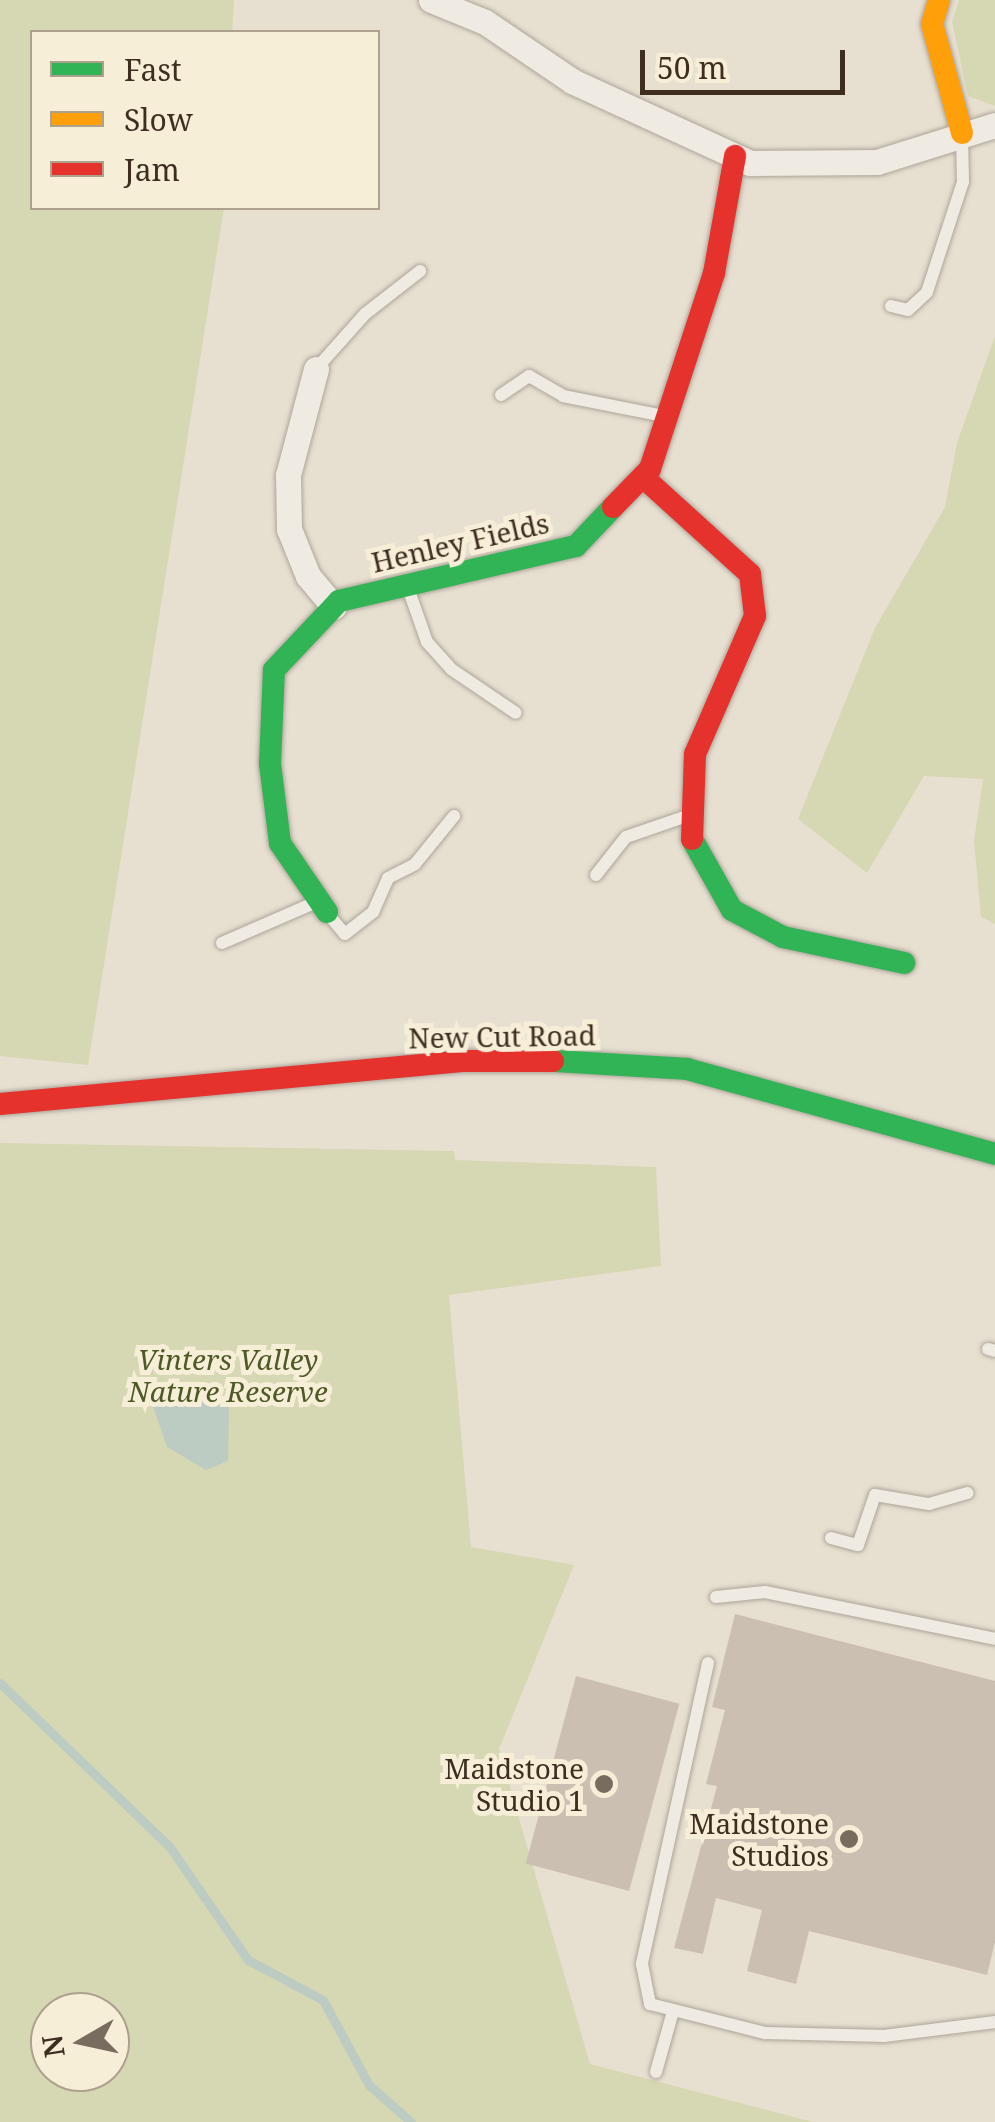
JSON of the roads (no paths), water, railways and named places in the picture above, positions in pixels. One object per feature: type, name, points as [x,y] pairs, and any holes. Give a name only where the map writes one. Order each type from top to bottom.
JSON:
[{"type":"street","points":[[430,0],[485,22],[572,80],[750,163],[877,162],[995,125]]},
{"type":"street","points":[[940,0],[932,24],[962,134]]},
{"type":"street","name":"Henley Fields","points":[[334,607],[576,546],[642,476],[670,417],[714,273],[735,156]]},
{"type":"street","points":[[316,369],[288,475],[290,529],[308,576],[334,607],[274,670],[270,764],[280,843],[320,908]]},
{"type":"street","points":[[642,476],[750,574],[754,616],[695,754],[692,848],[732,910],[783,937],[904,963]]},
{"type":"street","name":"New Cut Road","points":[[0,1104],[462,1060],[554,1060],[686,1069],[995,1154]]},
{"type":"lane","points":[[892,306],[908,310],[927,292],[963,182],[962,134]]},
{"type":"lane","points":[[316,369],[365,314],[420,271]]},
{"type":"lane","points":[[501,395],[529,376],[563,396],[670,417]]},
{"type":"lane","points":[[407,586],[427,642],[451,669],[516,713]]},
{"type":"lane","points":[[596,875],[626,837],[693,814]]},
{"type":"lane","points":[[222,943],[320,908],[345,934],[372,912],[388,878],[415,864],[454,816]]},
{"type":"lane","points":[[831,1538],[858,1545],[875,1494],[929,1504],[967,1494]]},
{"type":"lane","points":[[716,1597],[765,1592],[995,1640]]},
{"type":"lane","points":[[708,1662],[642,1964],[650,2004],[765,2033],[830,2036],[951,2032],[995,2022]]},
{"type":"lane","points":[[656,2072],[674,2010]]},
{"type":"waterway","points":[[0,1683],[169,1846],[248,1960],[323,2000],[369,2085],[411,2122]]},
{"type":"place","name":"Maidstone Studio 1","points":[[604,1784]]},
{"type":"place","name":"Maidstone Studios","points":[[849,1839]]},
{"type":"park label","name":"Vinters Valley Nature Reserve","points":[[228,1375]]}]
